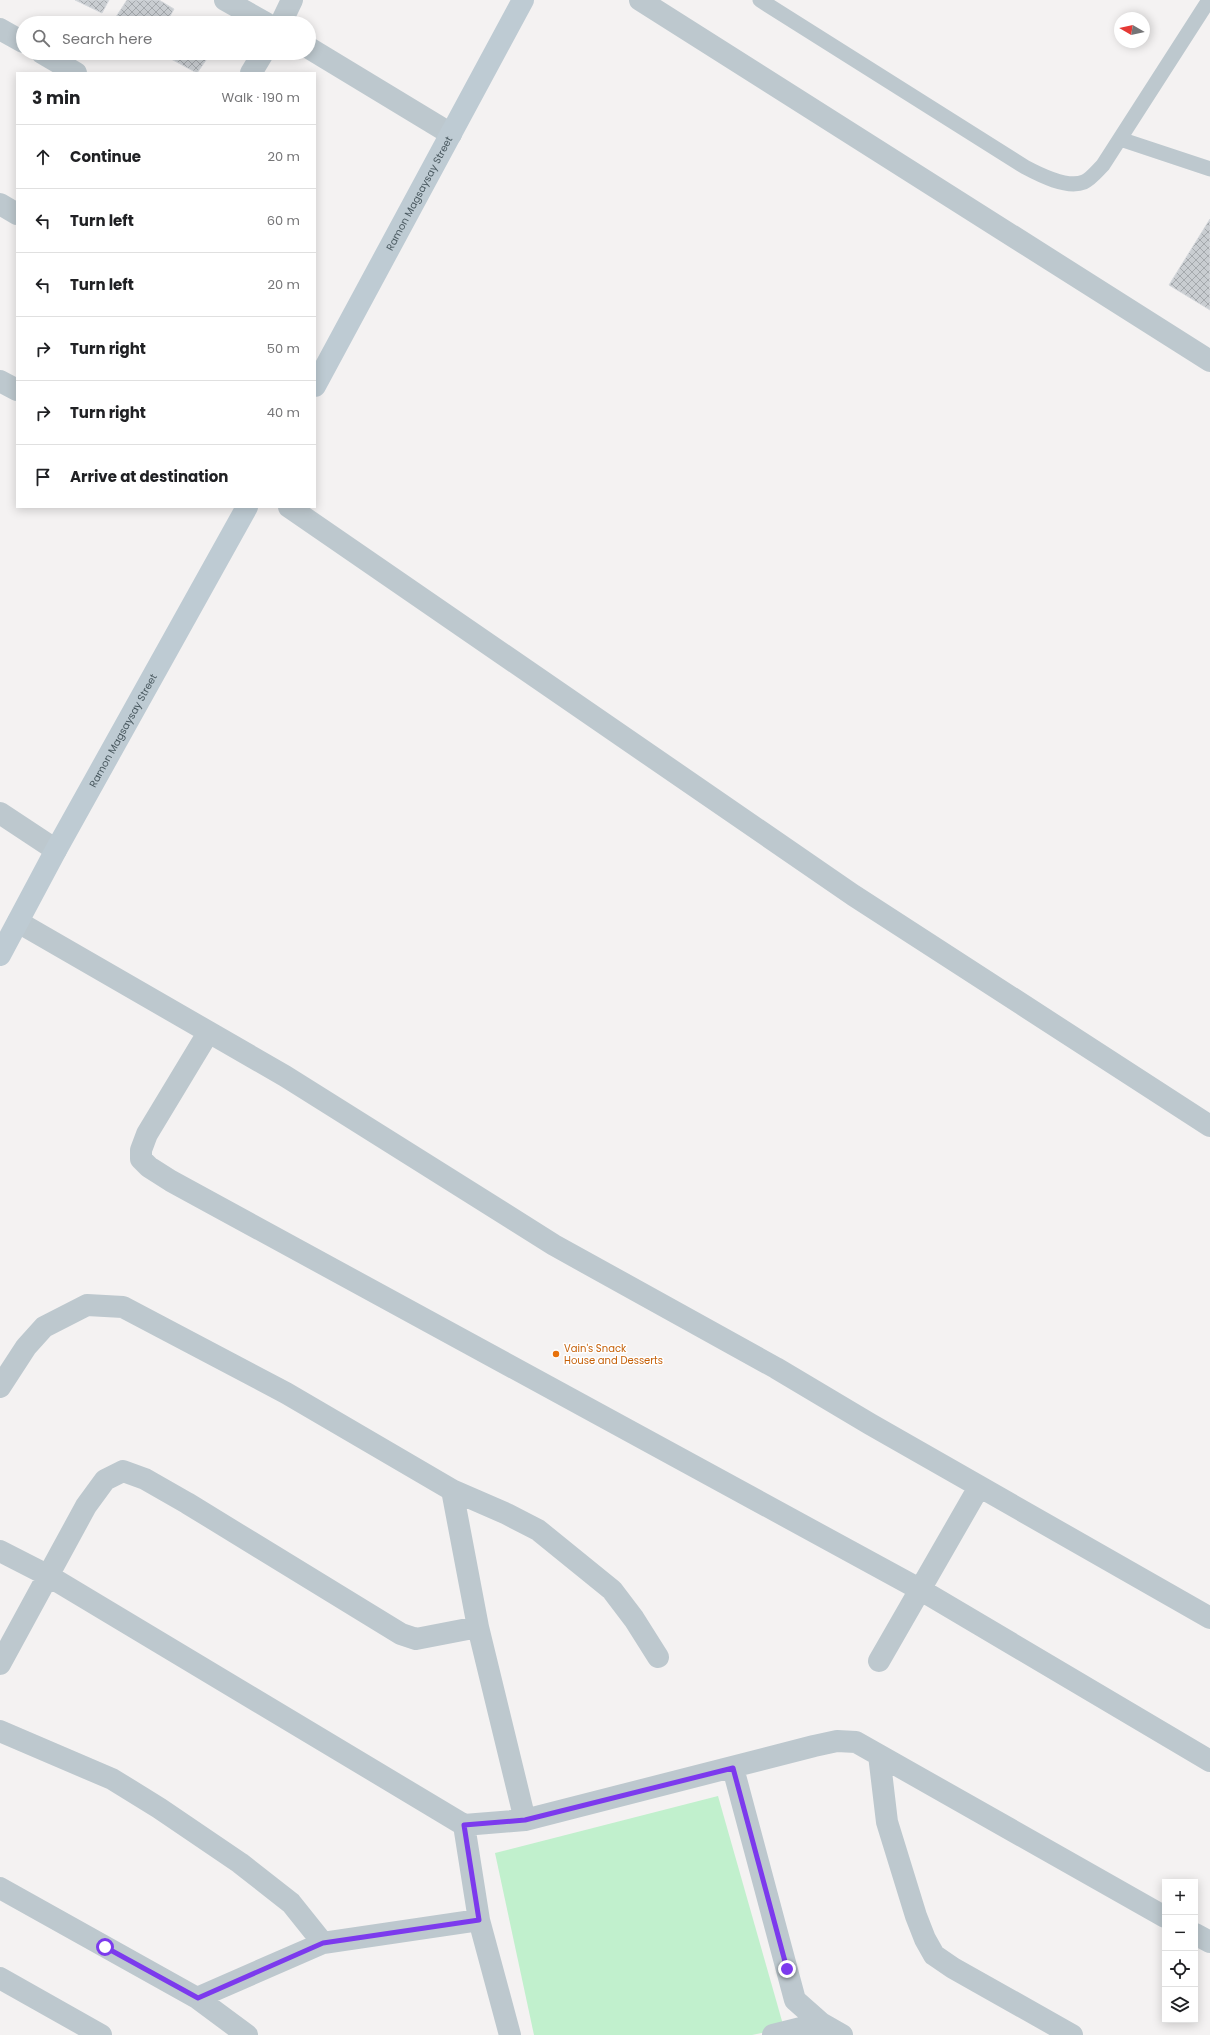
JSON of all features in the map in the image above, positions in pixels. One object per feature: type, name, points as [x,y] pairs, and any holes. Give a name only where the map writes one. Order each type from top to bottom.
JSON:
[{"type":"main road","name":"Ramon Magsaysay Street","points":[[316,384],[523,0]]},
{"type":"main road","name":"Ramon Magsaysay Street","points":[[0,955],[56,850],[246,508]]},
{"type":"street","points":[[225,0],[254,16]]},
{"type":"street","points":[[284,16],[292,0]]},
{"type":"street","points":[[640,0],[1210,361]]},
{"type":"street","points":[[0,29],[16,38]]},
{"type":"street","points":[[316,52],[451,134]]},
{"type":"street","points":[[54,60],[74,72]]},
{"type":"street","points":[[252,72],[259,60]]},
{"type":"street","points":[[0,204],[16,213]]},
{"type":"street","points":[[0,381],[16,389]]},
{"type":"street","points":[[290,508],[853,895],[1210,1126]]},
{"type":"street","points":[[0,814],[56,850]]},
{"type":"street","points":[[18,922],[208,1033],[285,1076],[554,1245],[776,1368],[980,1487],[1210,1618]]},
{"type":"street","points":[[208,1033],[147,1134],[141,1150],[141,1159],[149,1167],[171,1181],[921,1590],[1210,1761]]},
{"type":"street","points":[[0,1388],[26,1347],[44,1326],[87,1305],[122,1307],[286,1393],[452,1490],[507,1514],[538,1530],[612,1590],[658,1657]]},
{"type":"street","points":[[0,1664],[86,1506],[105,1480],[122,1471],[146,1479],[401,1634],[416,1639],[478,1627]]},
{"type":"street","points":[[879,1661],[980,1487]]},
{"type":"street","points":[[452,1490],[478,1627],[525,1820]]},
{"type":"street","points":[[0,1551],[48,1575],[464,1825],[525,1820],[837,1741],[856,1742],[1162,1915]]},
{"type":"street","points":[[0,1731],[112,1779],[159,1808],[240,1863],[291,1903],[323,1943]]},
{"type":"street","points":[[879,1756],[887,1822],[916,1916],[925,1939],[934,1955],[953,1968],[1072,2035]]},
{"type":"street","points":[[733,1768],[795,2000],[821,2023],[842,2035]]},
{"type":"street","points":[[464,1825],[479,1920],[510,2035]]},
{"type":"street","points":[[0,1888],[198,1998],[247,2035]]},
{"type":"street","points":[[198,1998],[323,1943],[479,1920]]},
{"type":"street","points":[[1198,1936],[1210,1942]]},
{"type":"street","points":[[0,1978],[101,2035]]},
{"type":"street","points":[[773,2035],[821,2023]]},
{"type":"lane","points":[[760,0],[1025,167],[1049,180],[1069,183],[1084,182],[1103,165],[1209,0]]},
{"type":"lane","points":[[1120,139],[1210,169]]},
{"type":"green space","points":[[718,1796],[784,2028],[752,2035],[534,2035],[495,1853]]},
{"type":"building","points":[[75,0],[109,0],[102,13]]},
{"type":"building","points":[[127,0],[159,0],[174,9],[170,16],[117,16]]},
{"type":"building","points":[[173,60],[206,60],[198,72]]},
{"type":"building","points":[[1210,219],[1210,310],[1169,285]]},
{"type":"place","name":"Vain's Snack House and Desserts","points":[[556,1354]]},
{"type":"route","points":[[105,1947],[198,1998],[323,1943],[479,1920],[464,1825],[525,1820],[733,1768],[787,1969]]}]
